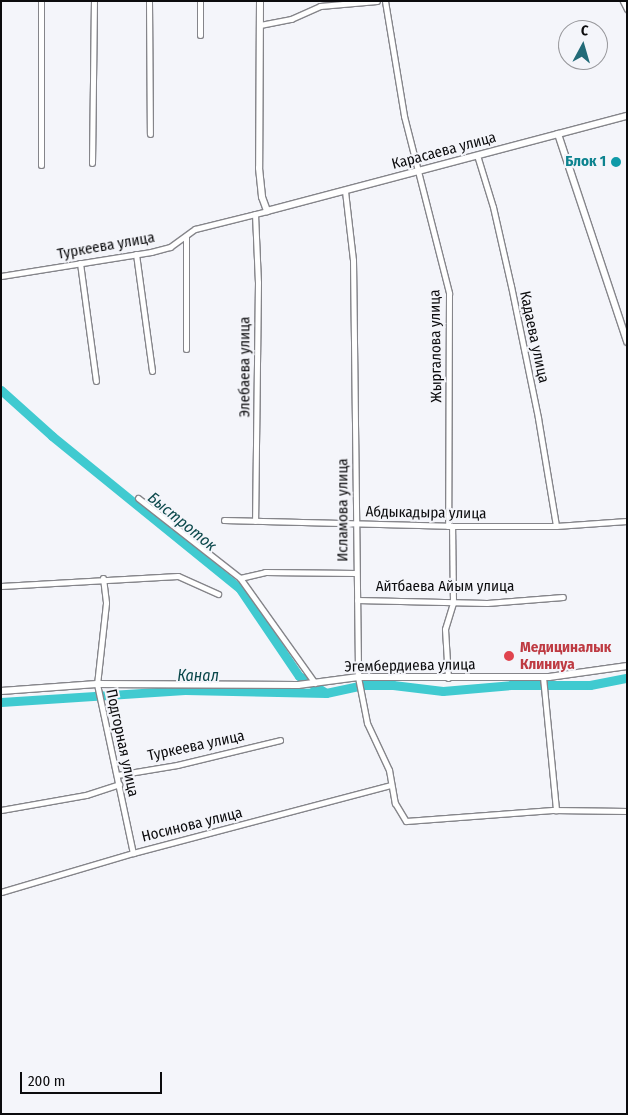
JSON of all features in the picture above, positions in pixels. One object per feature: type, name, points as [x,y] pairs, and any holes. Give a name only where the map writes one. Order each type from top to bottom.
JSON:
[{"type":"street","points":[[41,1],[41,165]]},
{"type":"street","points":[[92,163],[94,1]]},
{"type":"street","points":[[149,1],[150,134]]},
{"type":"street","points":[[200,1],[200,35]]},
{"type":"street","points":[[260,1],[260,168],[262,197],[267,211]]},
{"type":"street","points":[[260,25],[291,19],[329,3],[377,1]]},
{"type":"street","name":"Жыргалова улица","points":[[385,1],[397,83],[418,170],[420,190],[444,264],[449,293],[450,526],[453,603],[445,629],[448,678]]},
{"type":"street","points":[[623,1],[627,9]]},
{"type":"street","name":"Карасаева улица","points":[[267,211],[627,116]]},
{"type":"street","points":[[558,134],[627,342]]},
{"type":"street","name":"Кадаева улица","points":[[478,155],[493,207],[515,304],[538,418],[556,526]]},
{"type":"street","name":"Исламова улица","points":[[345,191],[353,260],[358,524],[356,573],[358,677],[367,723],[389,770],[395,803],[406,821],[556,810]]},
{"type":"street","name":"Туркеева улица","points":[[1,276],[170,247],[195,229],[267,211]]},
{"type":"street","name":"Элебаева улица","points":[[255,214],[258,225],[258,504],[255,521]]},
{"type":"street","points":[[186,237],[186,349]]},
{"type":"street","points":[[136,254],[152,371]]},
{"type":"street","points":[[80,263],[96,382]]},
{"type":"street","points":[[138,498],[240,578],[314,683]]},
{"type":"street","name":"Абдыкадыра улица","points":[[224,520],[450,526],[556,526],[627,521]]},
{"type":"street","name":"Айтбаева Айым улица","points":[[240,578],[265,572],[356,573]]},
{"type":"street","points":[[1,586],[103,578],[178,576],[218,594]]},
{"type":"street","name":"Подгорная улица","points":[[103,578],[106,603],[97,684],[132,853]]},
{"type":"street","name":"Айтбаева Айым улица","points":[[357,600],[414,599],[453,603],[562,597]]},
{"type":"street","name":"Эгембердиева улица","points":[[1,691],[97,684],[314,683],[358,677],[543,677],[627,666]]},
{"type":"street","points":[[543,677],[556,810],[627,811]]},
{"type":"street","name":"Туркеева улица","points":[[117,774],[178,765],[280,740]]},
{"type":"street","points":[[1,810],[86,795],[119,784]]},
{"type":"street","name":"Носинова улица","points":[[1,892],[132,853],[391,785]]},
{"type":"waterway","name":"Быстроток","points":[[1,390],[52,436],[240,589],[299,676],[326,693]]},
{"type":"waterway","name":"Канал","points":[[1,702],[185,690],[326,693],[365,685],[393,685],[443,691],[511,685],[590,685],[627,678]]},
{"type":"place","name":"Блок 1","points":[[616,162]]},
{"type":"place","name":"Медициналык Клиниуа","points":[[509,656]]}]
